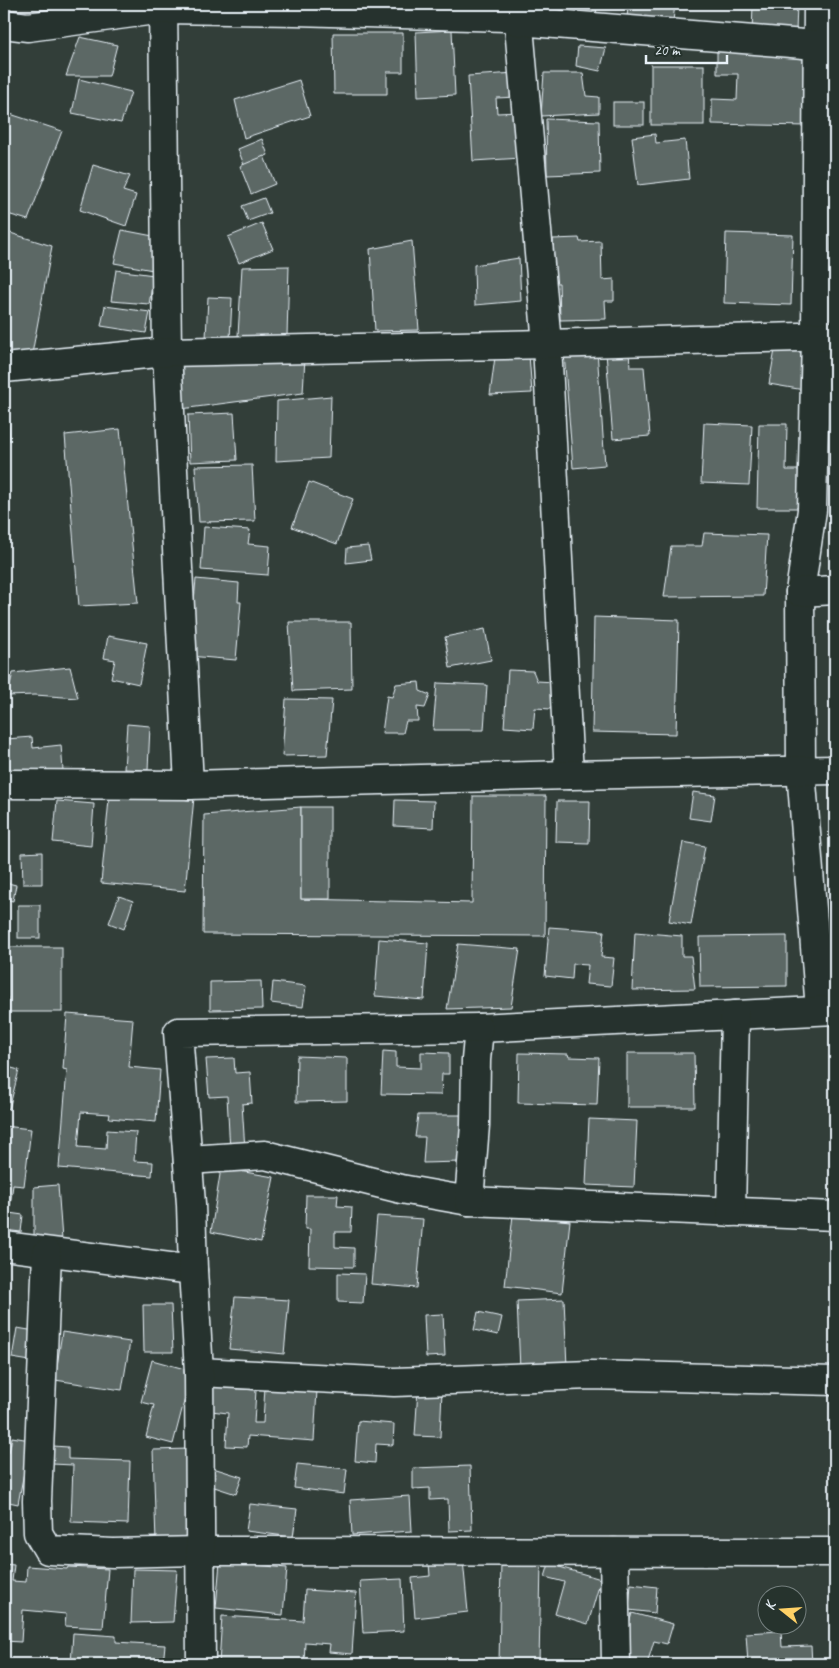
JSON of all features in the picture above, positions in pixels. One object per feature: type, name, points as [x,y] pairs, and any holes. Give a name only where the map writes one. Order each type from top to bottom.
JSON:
[{"type":"street","points":[[201,1664],[199,1372],[191,1204],[178,1032],[479,1028],[828,1010],[801,770],[800,592],[812,510],[826,336],[826,45],[818,4]]},
{"type":"street","points":[[4,24],[28,28],[163,6],[506,17],[517,12],[826,45]]},
{"type":"street","points":[[163,6],[166,352],[189,784]]},
{"type":"street","points":[[517,12],[547,344],[569,775]]},
{"type":"street","points":[[4,368],[166,352],[826,336]]},
{"type":"street","points":[[800,592],[835,590]]},
{"type":"street","points":[[4,784],[189,784],[835,770]]},
{"type":"street","points":[[731,1212],[735,1015]]},
{"type":"street","points":[[469,1201],[475,1125],[476,1060],[479,1028]]},
{"type":"street","points":[[188,1160],[265,1155],[401,1189],[469,1201],[835,1216]]},
{"type":"street","points":[[4,1246],[47,1253],[193,1270]]},
{"type":"street","points":[[47,1253],[37,1501],[38,1534],[48,1550],[114,1553],[199,1551],[835,1552]]},
{"type":"street","points":[[199,1372],[394,1382],[591,1375],[835,1381]]},
{"type":"street","points":[[614,1552],[616,1664]]},
{"type":"building","points":[[549,4],[597,4],[596,17],[548,13]]},
{"type":"building","points":[[628,4],[675,4],[673,21],[627,20]]},
{"type":"building","points":[[753,4],[797,4],[796,32],[752,34]]},
{"type":"building","points":[[826,4],[835,4],[835,35],[824,35]]},
{"type":"building","points":[[452,30],[455,95],[418,97],[416,32]]},
{"type":"building","points":[[333,33],[403,33],[403,72],[387,72],[387,94],[334,94]]},
{"type":"building","points":[[80,37],[117,45],[109,76],[66,76]]},
{"type":"building","points":[[578,46],[606,48],[600,71],[576,66]]},
{"type":"building","points":[[717,49],[808,51],[806,126],[712,124],[712,99],[737,100],[738,74],[717,74]]},
{"type":"building","points":[[651,65],[704,65],[704,125],[651,125]]},
{"type":"building","points":[[516,73],[518,97],[496,98],[497,113],[520,112],[522,158],[473,161],[468,76]]},
{"type":"building","points":[[544,73],[583,73],[586,96],[599,97],[599,113],[541,116]]},
{"type":"building","points":[[79,79],[131,92],[121,123],[72,113]]},
{"type":"building","points":[[299,80],[310,116],[244,138],[235,100]]},
{"type":"building","points":[[823,89],[835,90],[835,148],[821,147]]},
{"type":"building","points":[[613,102],[644,102],[644,125],[613,125]]},
{"type":"building","points":[[4,112],[62,131],[28,220],[4,213]]},
{"type":"building","points":[[546,119],[599,121],[600,173],[547,175]]},
{"type":"building","points":[[655,134],[656,143],[685,140],[689,179],[638,185],[632,137]]},
{"type":"building","points":[[262,139],[268,155],[244,165],[238,149]]},
{"type":"building","points":[[264,156],[275,184],[251,194],[240,166]]},
{"type":"building","points":[[828,162],[835,162],[835,200],[828,200]]},
{"type":"building","points":[[93,165],[130,176],[123,191],[136,195],[126,226],[80,210]]},
{"type":"building","points":[[264,198],[270,213],[248,221],[242,206]]},
{"type":"building","points":[[821,205],[835,205],[835,236],[821,237]]},
{"type":"building","points":[[262,223],[273,249],[239,263],[228,237]]},
{"type":"building","points":[[122,230],[158,237],[153,270],[114,263]]},
{"type":"building","points":[[4,231],[52,246],[32,354],[4,353]]},
{"type":"building","points":[[726,233],[793,235],[791,305],[724,303]]},
{"type":"building","points":[[579,238],[580,242],[601,241],[602,280],[614,279],[614,301],[605,301],[606,319],[560,320],[559,283],[554,283],[553,239]]},
{"type":"building","points":[[412,241],[419,330],[375,331],[370,249]]},
{"type":"building","points":[[519,258],[521,301],[475,305],[474,265]]},
{"type":"building","points":[[289,266],[287,336],[238,336],[242,267]]},
{"type":"building","points":[[116,270],[154,275],[149,304],[111,301]]},
{"type":"building","points":[[208,297],[232,298],[230,340],[206,338]]},
{"type":"building","points":[[105,306],[150,312],[146,333],[101,326]]},
{"type":"building","points":[[776,344],[812,350],[804,390],[769,384]]},
{"type":"building","points":[[597,350],[605,465],[573,468],[564,353]]},
{"type":"building","points":[[629,351],[630,367],[644,367],[650,436],[613,439],[606,353]]},
{"type":"building","points":[[529,355],[532,393],[490,395],[495,357]]},
{"type":"building","points":[[305,357],[303,393],[181,409],[181,366]]},
{"type":"building","points":[[4,386],[6,386],[10,440],[4,441]]},
{"type":"building","points":[[331,396],[329,458],[276,461],[277,401]]},
{"type":"building","points":[[234,413],[237,460],[190,462],[188,415]]},
{"type":"building","points":[[704,423],[752,425],[749,485],[701,483]]},
{"type":"building","points":[[759,424],[787,424],[786,470],[806,470],[806,508],[757,508]]},
{"type":"building","points":[[120,429],[138,603],[79,606],[65,435]]},
{"type":"building","points":[[252,465],[255,521],[199,522],[195,466]]},
{"type":"building","points":[[309,482],[353,499],[337,544],[292,527]]},
{"type":"building","points":[[204,527],[250,530],[248,544],[270,546],[268,575],[201,570]]},
{"type":"building","points":[[704,533],[767,535],[763,596],[664,597],[671,546],[702,546]]},
{"type":"building","points":[[368,546],[371,560],[346,563],[347,548]]},
{"type":"building","points":[[196,579],[239,583],[238,602],[241,602],[236,660],[189,656]]},
{"type":"building","points":[[594,617],[679,620],[676,734],[592,732]]},
{"type":"building","points":[[289,622],[351,622],[352,689],[293,691]]},
{"type":"building","points":[[485,629],[491,660],[450,668],[445,637]]},
{"type":"building","points":[[108,636],[147,643],[139,684],[111,678],[115,660],[104,658]]},
{"type":"building","points":[[70,667],[78,698],[35,695],[7,696],[13,673]]},
{"type":"building","points":[[508,670],[533,671],[537,681],[555,682],[551,709],[535,708],[533,729],[504,727]]},
{"type":"building","points":[[419,682],[420,691],[430,695],[425,708],[417,707],[418,721],[406,721],[403,733],[382,733],[387,696],[392,697],[396,684]]},
{"type":"building","points":[[437,683],[487,685],[484,730],[433,730]]},
{"type":"building","points":[[286,699],[332,700],[327,755],[282,756]]},
{"type":"building","points":[[127,724],[150,726],[148,770],[124,769]]},
{"type":"building","points":[[32,737],[33,748],[61,745],[63,770],[10,775],[6,739]]},
{"type":"building","points":[[110,789],[194,797],[185,891],[101,883]]},
{"type":"building","points":[[693,792],[715,795],[711,821],[689,818]]},
{"type":"building","points":[[473,796],[546,796],[545,936],[203,934],[204,815],[301,807],[301,899],[472,903]]},
{"type":"building","points":[[395,800],[434,801],[433,828],[394,826]]},
{"type":"building","points":[[57,801],[94,804],[91,846],[53,842]]},
{"type":"building","points":[[557,801],[590,801],[589,843],[556,842]]},
{"type":"building","points":[[301,807],[330,807],[330,899],[301,899]]},
{"type":"building","points":[[683,842],[705,846],[691,925],[669,921]]},
{"type":"building","points":[[42,852],[42,884],[23,884],[22,853]]},
{"type":"building","points":[[4,882],[16,885],[13,901],[4,899]]},
{"type":"building","points":[[119,896],[133,901],[124,929],[109,923]]},
{"type":"building","points":[[18,905],[40,905],[40,938],[18,938]]},
{"type":"building","points":[[549,927],[604,931],[601,957],[614,958],[611,986],[586,984],[588,965],[573,964],[572,979],[545,976]]},
{"type":"building","points":[[635,932],[682,936],[682,956],[691,956],[695,989],[632,990]]},
{"type":"building","points":[[787,936],[787,986],[700,987],[699,937]]},
{"type":"building","points":[[379,939],[428,943],[424,1000],[375,996]]},
{"type":"building","points":[[458,944],[520,949],[511,1007],[447,1009]]},
{"type":"building","points":[[9,947],[62,947],[62,1012],[9,1012]]},
{"type":"building","points":[[261,981],[262,1009],[210,1010],[210,982]]},
{"type":"building","points":[[273,982],[306,986],[303,1007],[271,1003]]},
{"type":"building","points":[[67,1014],[133,1019],[129,1067],[160,1070],[156,1122],[109,1118],[110,1114],[81,1112],[78,1147],[106,1149],[107,1130],[136,1132],[134,1161],[153,1162],[152,1176],[59,1168],[67,1070],[63,1069]]},
{"type":"building","points":[[383,1051],[396,1052],[396,1067],[421,1068],[421,1052],[449,1053],[449,1074],[442,1074],[441,1095],[381,1094]]},
{"type":"building","points":[[519,1053],[568,1054],[569,1057],[599,1058],[597,1105],[518,1103]]},
{"type":"building","points":[[627,1053],[694,1053],[695,1107],[627,1107]]},
{"type":"building","points":[[297,1056],[347,1058],[347,1101],[296,1102]]},
{"type":"building","points":[[234,1058],[235,1073],[250,1072],[252,1103],[242,1104],[245,1150],[230,1151],[227,1096],[209,1097],[206,1059]]},
{"type":"building","points":[[4,1066],[19,1070],[9,1109],[4,1107]]},
{"type":"building","points":[[418,1115],[463,1115],[460,1162],[423,1163],[425,1137],[415,1137]]},
{"type":"building","points":[[589,1119],[637,1121],[634,1187],[586,1185]]},
{"type":"building","points":[[4,1126],[31,1129],[24,1186],[13,1185],[9,1213],[23,1215],[21,1232],[4,1230]]},
{"type":"building","points":[[221,1168],[274,1177],[261,1242],[211,1232]]},
{"type":"building","points":[[58,1185],[62,1240],[34,1241],[34,1187]]},
{"type":"building","points":[[306,1195],[338,1195],[337,1206],[352,1207],[351,1232],[335,1232],[335,1247],[354,1248],[354,1267],[309,1266],[310,1229],[305,1229]]},
{"type":"building","points":[[513,1215],[570,1221],[562,1293],[505,1286]]},
{"type":"building","points":[[377,1216],[423,1219],[417,1288],[371,1284]]},
{"type":"building","points":[[338,1273],[365,1274],[363,1303],[338,1302]]},
{"type":"building","points":[[235,1297],[289,1300],[284,1354],[229,1349]]},
{"type":"building","points":[[564,1299],[567,1367],[520,1369],[517,1301]]},
{"type":"building","points":[[143,1305],[171,1305],[173,1352],[144,1352]]},
{"type":"building","points":[[478,1312],[502,1317],[498,1335],[474,1330]]},
{"type":"building","points":[[443,1314],[445,1356],[426,1357],[424,1315]]},
{"type":"building","points":[[17,1328],[41,1332],[36,1362],[12,1358]]},
{"type":"building","points":[[62,1332],[130,1342],[122,1390],[55,1380]]},
{"type":"building","points":[[152,1360],[192,1371],[173,1444],[146,1437],[154,1405],[141,1402]]},
{"type":"building","points":[[265,1386],[317,1390],[314,1441],[248,1436],[247,1447],[226,1446],[228,1413],[211,1411],[213,1387],[256,1390],[254,1423],[263,1423]]},
{"type":"building","points":[[418,1389],[442,1390],[440,1437],[415,1436]]},
{"type":"building","points":[[358,1421],[394,1424],[393,1445],[376,1444],[375,1463],[355,1461]]},
{"type":"building","points":[[12,1437],[30,1440],[18,1504],[4,1501],[4,1451],[9,1452]]},
{"type":"building","points":[[53,1446],[68,1447],[68,1459],[130,1461],[128,1524],[71,1522],[73,1465],[52,1464]]},
{"type":"building","points":[[189,1449],[191,1541],[156,1542],[153,1450]]},
{"type":"building","points":[[297,1464],[347,1469],[344,1494],[294,1488]]},
{"type":"building","points":[[470,1466],[472,1530],[449,1531],[448,1499],[430,1500],[430,1488],[413,1489],[413,1468]]},
{"type":"building","points":[[210,1467],[242,1477],[236,1494],[205,1484]]},
{"type":"building","points":[[410,1496],[412,1531],[352,1535],[350,1500]]},
{"type":"building","points":[[250,1504],[297,1509],[293,1537],[246,1531]]},
{"type":"building","points":[[463,1560],[468,1612],[415,1618],[412,1578],[430,1576],[429,1563]]},
{"type":"building","points":[[220,1562],[287,1568],[283,1615],[216,1608]]},
{"type":"building","points":[[501,1562],[541,1562],[539,1664],[499,1664]]},
{"type":"building","points":[[4,1564],[14,1565],[12,1581],[26,1582],[27,1566],[67,1569],[68,1567],[108,1569],[103,1628],[65,1626],[66,1614],[23,1610],[21,1642],[4,1641]]},
{"type":"building","points":[[549,1564],[601,1579],[588,1624],[555,1614],[564,1582],[545,1577]]},
{"type":"building","points":[[133,1569],[177,1570],[173,1622],[131,1623]]},
{"type":"building","points":[[402,1579],[404,1631],[363,1633],[360,1581]]},
{"type":"building","points":[[631,1584],[657,1587],[655,1613],[629,1610]]},
{"type":"building","points":[[305,1590],[356,1593],[352,1654],[329,1652],[330,1644],[305,1642],[304,1664],[219,1664],[222,1616],[303,1621]]},
{"type":"building","points":[[632,1613],[673,1624],[667,1644],[654,1641],[647,1664],[618,1663]]},
{"type":"building","points":[[756,1632],[756,1636],[781,1636],[782,1647],[811,1646],[812,1664],[748,1664],[746,1633]]},
{"type":"building","points":[[73,1633],[116,1636],[116,1642],[165,1645],[163,1664],[71,1664]]}]
